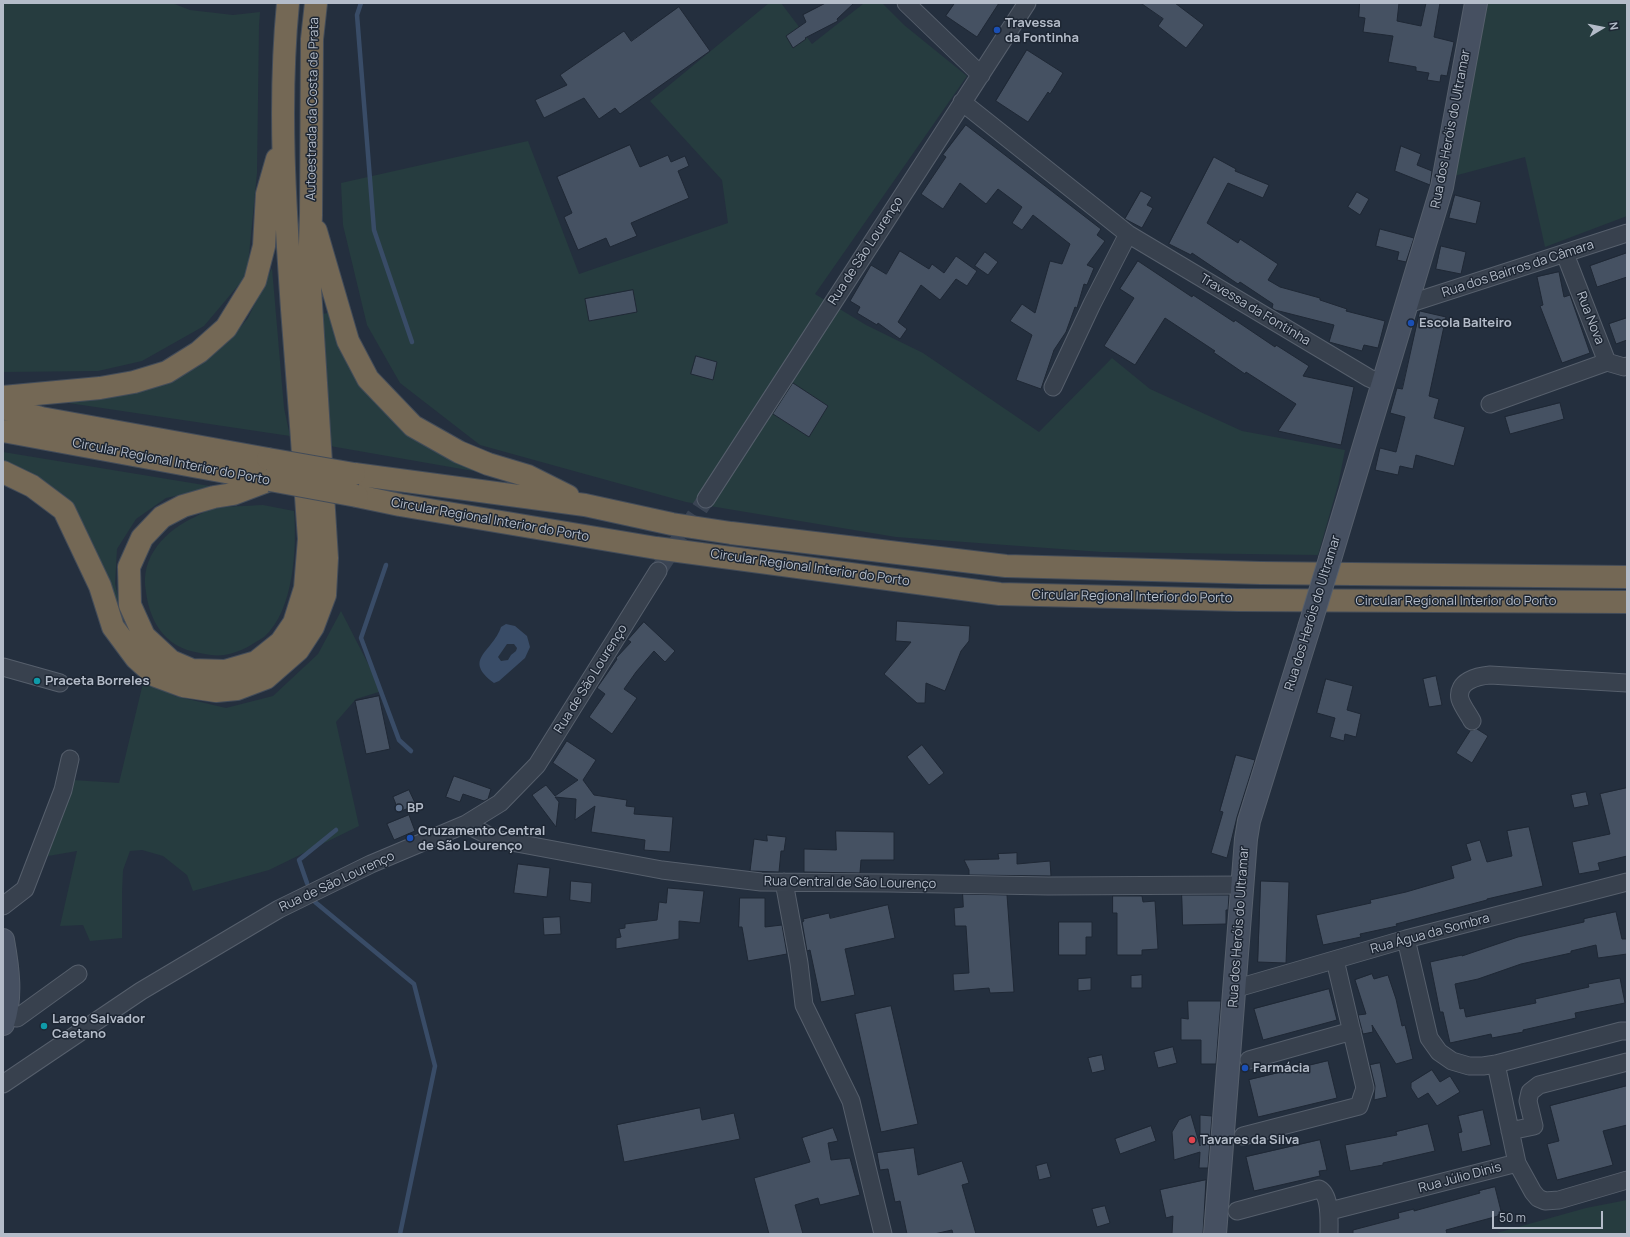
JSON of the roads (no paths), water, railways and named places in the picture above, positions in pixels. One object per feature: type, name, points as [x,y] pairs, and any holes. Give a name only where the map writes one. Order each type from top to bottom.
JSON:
[{"type":"highway","points":[[270,480],[233,494],[214,497],[183,506],[162,517],[142,538],[129,567],[130,605],[144,636],[171,661],[192,670],[226,671],[256,662],[281,642],[294,623],[305,588],[309,539],[286,232],[282,140],[284,37],[288,3]]},
{"type":"highway","name":"Autoestrada da Costa de Prata","points":[[3,472],[32,486],[64,510],[100,586],[113,627],[136,658],[156,676],[183,686],[216,691],[238,689],[266,678],[298,650],[313,627],[325,595],[327,558],[309,272],[311,215],[312,39],[316,3]]},
{"type":"highway","points":[[3,397],[100,388],[134,382],[167,372],[199,352],[226,328],[256,281],[264,246],[267,194],[282,140]]},
{"type":"highway","points":[[311,215],[348,341],[368,379],[413,426],[459,452],[488,464],[528,476],[585,505]]},
{"type":"highway","name":"Circular Regional Interior do Porto","points":[[3,408],[41,418],[354,474],[585,505],[672,524],[731,533],[1006,566],[1261,573],[1627,577]]},
{"type":"highway","name":"Circular Regional Interior do Porto","points":[[3,430],[400,505],[656,548],[1000,594],[1238,600],[1627,602]]},
{"type":"street","points":[[906,3],[981,74]]},
{"type":"street","name":"Rua de São Lourenço","points":[[706,499],[1027,3]]},
{"type":"street","name":"Rua dos Heróis do Ultramar","points":[[1215,1234],[1242,885],[1249,821],[1408,304],[1442,187],[1476,3]]},
{"type":"street","name":"Travessa da Fontinha","points":[[962,102],[1128,234],[1369,378],[1383,384]]},
{"type":"street","name":"Rua dos Bairros da Câmara","points":[[1408,304],[1627,233]]},
{"type":"street","points":[[1053,387],[1092,304],[1128,234]]},
{"type":"street","name":"Rua Nova","points":[[1565,254],[1606,362],[1624,367],[1627,366]]},
{"type":"street","points":[[1490,404],[1606,362]]},
{"type":"street","name":"Rua de São Lourenço","points":[[3,1084],[141,991],[279,909],[371,864],[466,824],[500,803],[537,765],[658,571]]},
{"type":"street","points":[[3,667],[60,683]]},
{"type":"street","points":[[1472,721],[1460,699],[1460,691],[1464,684],[1479,676],[1490,675],[1627,684]]},
{"type":"street","points":[[3,906],[25,889],[64,790],[70,759]]},
{"type":"street","name":"Rua Central de São Lourenço","points":[[466,824],[495,839],[510,842],[662,870],[761,882],[888,882],[1048,886],[1242,885]]},
{"type":"street","points":[[784,882],[800,963],[804,1005],[851,1101],[883,1234]]},
{"type":"street","name":"Rua Água da Sombra","points":[[1234,989],[1406,939],[1627,882]]},
{"type":"street","points":[[1406,939],[1429,1038],[1439,1052],[1452,1061],[1469,1066],[1496,1064],[1621,1031],[1627,1031]]},
{"type":"street","points":[[3,940],[9,981],[4,1020],[18,1018],[78,974]]},
{"type":"street","points":[[1243,1136],[1358,1106],[1365,1088],[1335,960]]},
{"type":"street","points":[[1249,1060],[1352,1031]]},
{"type":"street","points":[[1510,1131],[1534,1126],[1528,1101],[1530,1092],[1539,1085],[1627,1062]]},
{"type":"street","name":"Rua Júlio Dinis","points":[[1330,1211],[1517,1163],[1496,1064]]},
{"type":"street","points":[[1517,1163],[1533,1192],[1538,1198],[1545,1201],[1558,1200],[1627,1180]]},
{"type":"street","points":[[1237,1211],[1316,1189],[1322,1190],[1330,1211],[1329,1234]]},
{"type":"water","points":[[506,624],[515,626],[527,636],[530,647],[525,658],[499,681],[494,683],[480,668],[480,662],[482,656],[497,636],[501,627]],"holes":[[[507,644],[514,644],[517,648],[516,651],[508,660],[501,661],[498,657]]]},
{"type":"waterway","points":[[361,3],[357,15],[374,230],[412,342]]},
{"type":"waterway","points":[[386,565],[361,638],[399,740],[411,751]]},
{"type":"waterway","points":[[307,883],[299,860],[336,830]]},
{"type":"waterway","points":[[315,902],[414,984],[435,1066],[400,1234]]},
{"type":"tunnel","points":[[658,571],[706,499]]},
{"type":"place","name":"Travessa da Fontinha","points":[[997,30]]},
{"type":"place","name":"Escola Balteiro","points":[[1411,323]]},
{"type":"place","name":"Praceta Borreles","points":[[37,681]]},
{"type":"place","name":"BP","points":[[399,808]]},
{"type":"place","name":"Cruzamento Central de São Lourenço","points":[[410,838]]},
{"type":"place","name":"Largo Salvador Caetano","points":[[44,1026]]},
{"type":"place","name":"Farmácia","points":[[1245,1068]]},
{"type":"place","name":"Tavares da Silva","points":[[1192,1140]]}]
